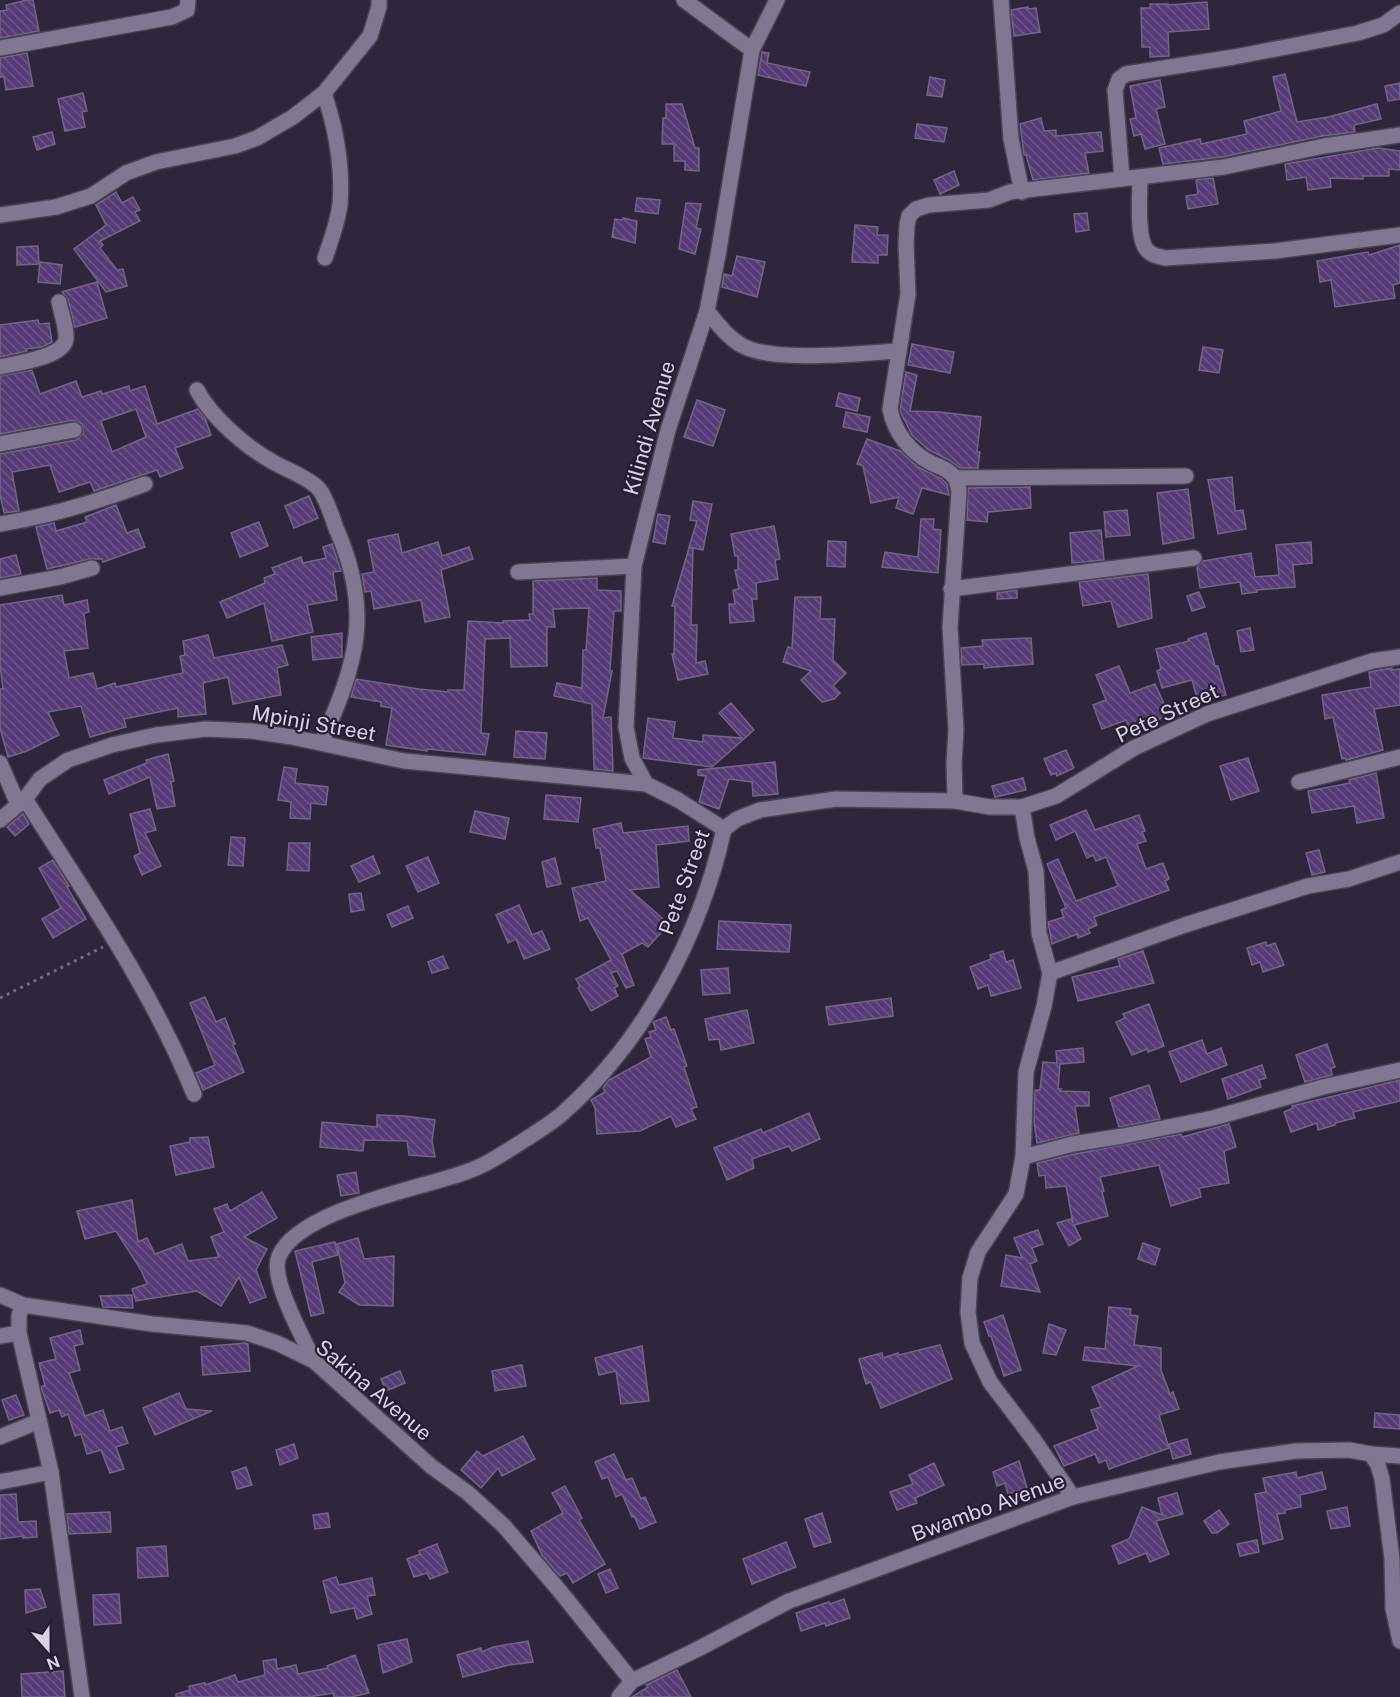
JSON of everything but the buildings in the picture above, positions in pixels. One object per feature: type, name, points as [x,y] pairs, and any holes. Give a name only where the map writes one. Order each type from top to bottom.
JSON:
[{"type":"street","points":[[0,48],[172,17],[187,10],[188,0]]},
{"type":"street","points":[[0,215],[56,207],[91,196],[126,173],[156,162],[235,146],[256,138],[293,117],[324,93],[370,36],[379,0]]},
{"type":"street","name":"Kilindi Avenue","points":[[646,784],[632,758],[626,727],[634,566],[668,430],[707,311],[752,50],[777,0]]},
{"type":"street","points":[[1000,0],[1011,139],[1022,192]]},
{"type":"street","points":[[692,3],[752,50]]},
{"type":"street","points":[[1122,179],[1115,90],[1119,79],[1126,74],[1234,57],[1358,33],[1383,25],[1400,13]]},
{"type":"street","points":[[324,93],[334,122],[340,165],[340,205],[325,258]]},
{"type":"street","points":[[955,801],[956,730],[950,627],[959,491],[955,478],[945,469],[919,457],[904,440],[892,420],[890,408],[908,294],[906,225],[909,216],[916,209],[929,205],[989,200],[1010,192],[1224,167],[1324,146],[1400,135]]},
{"type":"street","points":[[1140,178],[1141,233],[1146,249],[1155,256],[1165,258],[1275,251],[1400,235]]},
{"type":"street","points":[[0,367],[60,350],[66,341],[59,302]]},
{"type":"street","points":[[707,311],[725,332],[742,346],[758,352],[783,355],[898,351]]},
{"type":"street","points":[[197,390],[204,403],[238,437],[266,458],[317,487],[348,557],[358,615],[355,650],[347,682],[321,742]]},
{"type":"street","points":[[0,444],[74,430]]},
{"type":"street","points":[[955,478],[1186,477]]},
{"type":"street","points":[[0,524],[39,518],[87,505],[146,484]]},
{"type":"street","points":[[951,589],[1194,558]]},
{"type":"street","points":[[518,572],[634,566]]},
{"type":"street","points":[[0,588],[60,577],[92,568]]},
{"type":"street","name":"Pete Street","points":[[314,1361],[282,1293],[278,1275],[278,1257],[289,1241],[304,1228],[333,1215],[408,1189],[467,1172],[507,1152],[562,1115],[612,1064],[648,1014],[698,916],[715,867],[723,829],[737,819],[760,810],[836,799],[955,801],[990,807],[1022,807],[1056,796],[1134,748],[1207,714],[1372,661],[1400,657]]},
{"type":"street","name":"Mpinji Street","points":[[0,820],[40,779],[68,760],[112,745],[156,735],[206,729],[251,731],[321,742],[404,760],[646,784]]},
{"type":"street","points":[[1299,782],[1400,758]]},
{"type":"street","points":[[0,763],[21,801],[116,940],[152,1004],[194,1094]]},
{"type":"street","points":[[646,784],[678,800],[723,829]]},
{"type":"street","points":[[1022,807],[1036,871],[1039,933],[1050,973],[1044,1006],[1026,1072],[1023,1157],[1016,1194],[978,1252],[970,1278],[968,1312],[972,1343],[990,1382],[1073,1497]]},
{"type":"street","points":[[1050,973],[1185,925],[1308,886],[1349,879],[1400,862]]},
{"type":"street","points":[[1023,1157],[1073,1144],[1213,1118],[1323,1087],[1400,1070]]},
{"type":"street","name":"Sakina Avenue","points":[[0,1295],[23,1305],[152,1324],[247,1333],[277,1343],[314,1361],[432,1467],[468,1493],[504,1526],[632,1681]]},
{"type":"street","points":[[23,1305],[19,1315],[19,1333],[51,1472],[82,1697]]},
{"type":"street","points":[[0,1336],[19,1333]]},
{"type":"street","points":[[0,1437],[39,1421]]},
{"type":"street","name":"Bwambo Avenue","points":[[619,1697],[632,1681],[789,1602],[1073,1497],[1219,1462],[1296,1451],[1349,1450],[1400,1456]]},
{"type":"street","points":[[1371,1454],[1378,1465],[1382,1479],[1392,1559],[1393,1608],[1400,1641]]},
{"type":"street","points":[[0,1482],[51,1472]]},
{"type":"path","points":[[0,998],[116,940]]}]
